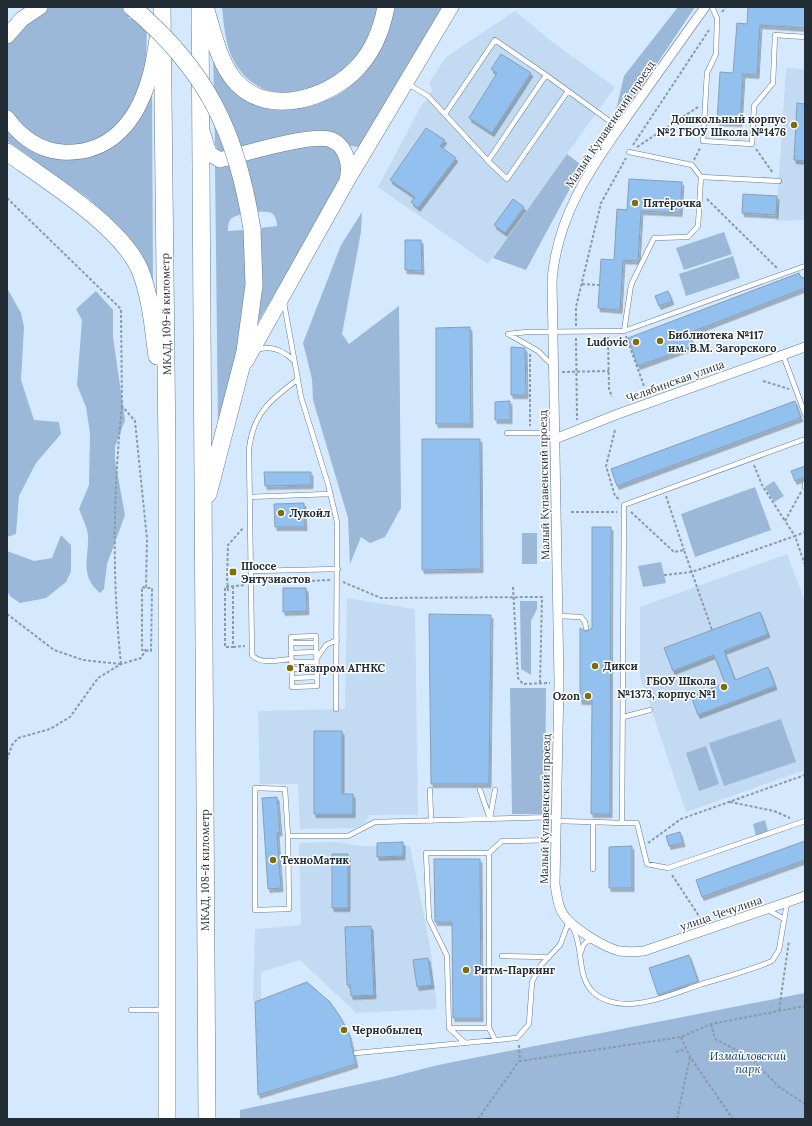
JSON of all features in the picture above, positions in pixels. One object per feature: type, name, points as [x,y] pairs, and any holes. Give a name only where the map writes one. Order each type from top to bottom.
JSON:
[{"type":"highway","points":[[132,7],[184,57],[206,90],[224,124],[240,166],[252,229],[254,285],[248,337],[241,373],[223,434],[202,520]]},
{"type":"highway","name":"МКАД, 109-й километр","points":[[162,7],[167,450],[167,1010]]},
{"type":"highway","points":[[200,7],[202,520]]},
{"type":"highway","points":[[205,7],[226,68],[237,83],[258,98],[277,101],[298,100],[322,93],[339,83],[354,71],[372,45],[383,24],[386,7]]},
{"type":"highway","points":[[7,152],[91,212],[125,247],[139,269],[151,302],[167,450]]},
{"type":"highway","name":"МКАД, 108-й километр","points":[[202,520],[207,1119]]},
{"type":"highway","points":[[167,1010],[167,1119]]},
{"type":"main road","points":[[7,36],[22,19],[40,7]]},
{"type":"main road","points":[[7,118],[20,134],[37,145],[54,151],[73,152],[88,150],[109,141],[123,130],[142,99],[150,78],[162,7]]},
{"type":"main road","points":[[241,373],[283,293],[347,181],[451,7]]},
{"type":"main road","points":[[200,126],[209,152],[220,160],[308,139],[330,140],[335,142],[344,152],[349,167],[347,181]]},
{"type":"street","name":"Малый Купавенский проезд","points":[[644,951],[618,950],[581,931],[569,921],[558,903],[555,884],[558,616],[552,280],[554,261],[564,222],[584,182],[620,128],[706,7]]},
{"type":"street","name":"Челябинская улица","points":[[555,436],[577,430],[805,347]]},
{"type":"street","name":"улица Чечулина","points":[[644,951],[768,910],[805,896]]},
{"type":"lane","points":[[712,7],[717,18],[716,54],[707,73],[703,141],[752,144],[754,106],[773,83],[775,35],[805,37]]},
{"type":"lane","points":[[445,114],[494,40],[620,128]]},
{"type":"lane","points":[[488,161],[546,75]]},
{"type":"lane","points":[[405,83],[428,96],[488,161],[507,179],[568,91]]},
{"type":"lane","points":[[624,331],[631,285],[654,238],[688,237],[698,226],[701,177],[692,165],[629,152]]},
{"type":"lane","points":[[701,177],[778,181]]},
{"type":"lane","points":[[553,369],[538,351],[508,334],[624,331],[805,266]]},
{"type":"lane","points":[[283,293],[285,315],[297,380],[337,522],[338,580],[336,709]]},
{"type":"lane","points":[[249,356],[257,349],[271,348],[284,352],[294,362]]},
{"type":"lane","points":[[783,355],[805,414]]},
{"type":"lane","points":[[297,380],[269,402],[260,414],[253,430],[249,449],[251,522],[251,646],[252,655],[259,660],[316,660]]},
{"type":"lane","points":[[507,433],[530,433],[555,436]]},
{"type":"lane","points":[[622,823],[624,505],[805,439]]},
{"type":"lane","points":[[250,497],[330,494]]},
{"type":"lane","points":[[251,571],[338,569]]},
{"type":"lane","points":[[558,616],[581,617],[585,622],[586,628]]},
{"type":"lane","points":[[316,660],[326,645],[337,640]]},
{"type":"lane","points":[[291,643],[316,643],[316,652],[317,686],[292,687],[291,643]]},
{"type":"lane","points":[[291,653],[316,652]]},
{"type":"lane","points":[[292,669],[317,668]]},
{"type":"lane","points":[[292,678],[317,677]]},
{"type":"lane","points":[[623,718],[650,710]]},
{"type":"lane","points":[[254,788],[285,789],[288,836],[289,909],[255,910],[254,788]]},
{"type":"lane","points":[[430,790],[431,821]]},
{"type":"lane","points":[[480,790],[490,819]]},
{"type":"lane","points":[[490,819],[495,790]]},
{"type":"lane","points":[[365,823],[490,819],[556,819],[637,823],[647,864],[668,868],[805,821]]},
{"type":"lane","points":[[288,836],[348,836],[374,822]]},
{"type":"lane","points":[[593,869],[594,822]]},
{"type":"lane","points":[[495,1040],[489,1028],[489,853],[502,840],[556,840]]},
{"type":"lane","points":[[465,1043],[449,1028],[447,956],[429,919],[426,852],[489,853]]},
{"type":"lane","points":[[569,921],[578,936],[583,974],[587,983],[594,993],[611,1002],[626,1004],[656,999],[772,961],[779,950],[787,903]]},
{"type":"lane","points":[[768,910],[784,919]]},
{"type":"lane","points":[[356,1053],[517,1038],[529,1024],[532,982],[541,965],[560,945],[569,921]]},
{"type":"lane","points":[[580,954],[584,944],[587,941],[591,940],[602,943]]},
{"type":"lane","points":[[502,956],[549,957]]},
{"type":"lane","points":[[131,1010],[167,1010]]},
{"type":"lane","points":[[449,1028],[489,1028]]},
{"type":"path","points":[[577,430],[576,307],[601,203],[629,152],[717,18],[726,7]]},
{"type":"path","points":[[629,152],[706,103]]},
{"type":"path","points":[[692,165],[703,141]]},
{"type":"path","points":[[752,144],[778,181]]},
{"type":"path","points":[[700,193],[783,274]]},
{"type":"path","points":[[7,198],[121,309],[122,406],[117,456],[115,527],[118,638],[121,664]]},
{"type":"path","points":[[582,284],[599,284]]},
{"type":"path","points":[[624,331],[644,386]]},
{"type":"path","points":[[608,332],[609,389],[612,397]]},
{"type":"path","points":[[530,349],[535,353]]},
{"type":"path","points":[[530,356],[530,433]]},
{"type":"path","points":[[553,369],[576,372],[609,371]]},
{"type":"path","points":[[763,381],[797,392]]},
{"type":"path","points":[[122,406],[135,421],[147,539],[146,588]]},
{"type":"path","points":[[615,430],[606,466],[615,496],[674,552],[684,550]]},
{"type":"path","points":[[752,458],[762,485],[795,536],[805,565]]},
{"type":"path","points":[[785,522],[805,485]]},
{"type":"path","points":[[664,490],[712,630]]},
{"type":"path","points":[[571,512],[624,512]]},
{"type":"path","points":[[228,591],[228,545],[240,531],[251,522]]},
{"type":"path","points":[[664,575],[692,572],[805,532]]},
{"type":"path","points":[[251,646],[225,647],[225,587],[251,584],[338,580],[381,598],[542,597],[540,683]]},
{"type":"path","points":[[233,586],[233,646]]},
{"type":"path","points":[[142,587],[152,588],[151,651],[146,649],[142,650],[142,587]]},
{"type":"path","points":[[513,587],[518,678],[523,684],[552,683]]},
{"type":"path","points":[[7,614],[54,650],[83,660],[121,664]]},
{"type":"path","points":[[7,760],[12,745],[18,738],[50,728],[70,717],[98,678],[121,664],[141,658],[146,649]]},
{"type":"path","points":[[643,847],[681,818],[805,775]]},
{"type":"path","points":[[728,802],[782,814],[796,824]]},
{"type":"path","points":[[668,868],[701,919]]},
{"type":"path","points":[[779,1010],[790,933]]},
{"type":"path","points":[[520,1061],[680,1037],[711,1024],[805,1006]]},
{"type":"path","points":[[711,1024],[715,1039],[750,1057],[779,1087],[805,1104]]},
{"type":"path","points":[[680,1037],[690,1057],[733,1119]]},
{"type":"path","points":[[478,1119],[520,1061],[517,1038]]},
{"type":"path","points":[[676,1052],[686,1049]]},
{"type":"path","points":[[676,1119],[690,1057]]},
{"type":"shaded area","points":[[515,11],[551,41],[615,87],[488,264],[378,187],[422,104],[426,101],[432,90],[429,83],[446,57]]},
{"type":"shaded area","name":"Дошкольный корпус №2 ГБОУ Школа №1476","points":[[786,68],[805,69],[805,220],[776,221]]},
{"type":"shaded area","name":"ГБОУ Школа №1373, корпус №1","points":[[787,554],[805,602],[805,770],[686,812],[640,676],[640,607]]},
{"type":"shaded area","points":[[347,598],[415,609],[418,815],[369,815],[365,823],[355,828],[300,829],[298,784],[260,784],[258,711],[345,709]]},
{"type":"shaded area","points":[[336,842],[361,846],[410,846],[431,951],[437,1009],[356,1013],[300,960],[261,972],[261,1000],[253,1002],[255,929],[301,925],[299,843]]},
{"type":"green space","points":[[50,7],[129,7],[129,19],[147,18],[146,69],[128,118],[90,144],[60,147],[30,136],[7,108],[7,45],[10,39],[20,28],[32,18]]},
{"type":"green space","points":[[222,7],[378,7],[367,38],[359,53],[348,66],[341,72],[323,82],[301,90],[281,93],[272,92],[256,85],[238,68],[227,43]]},
{"type":"green space","points":[[394,7],[446,7],[361,147],[351,146],[336,137],[219,153],[215,144],[213,50],[237,88],[249,101],[256,105],[270,109],[280,110],[307,107],[325,101],[341,93],[359,77],[376,55],[383,43],[392,18]]},
{"type":"green space","points":[[678,7],[695,7],[618,122],[614,119],[624,76]]},
{"type":"green space","points":[[152,94],[153,284],[104,213],[88,198],[7,141],[7,126],[59,158],[136,123]]},
{"type":"green space","points":[[310,143],[326,143],[339,153],[344,176],[258,322],[262,283],[260,228],[277,226],[276,220],[273,214],[259,212],[239,215],[231,219],[229,223],[228,231],[245,230],[247,283],[233,373],[218,426],[215,167]]},
{"type":"green space","points":[[567,154],[584,167],[574,181],[526,270],[493,258]]},
{"type":"green space","points":[[362,212],[361,232],[342,334],[349,344],[399,306],[401,508],[385,537],[370,543],[361,537],[350,564],[348,518],[313,400],[312,379],[303,343],[341,245]]},
{"type":"green space","points":[[724,232],[732,254],[684,270],[676,248]]},
{"type":"green space","points":[[733,256],[740,278],[686,296],[679,274]]},
{"type":"green space","points":[[7,288],[21,313],[24,327],[21,380],[34,420],[59,422],[61,434],[36,463],[19,496],[16,534],[7,537]]},
{"type":"green space","points":[[96,291],[113,310],[113,337],[125,420],[115,447],[115,460],[125,515],[107,564],[104,589],[100,593],[89,580],[87,573],[88,535],[86,525],[79,509],[89,485],[90,433],[86,407],[77,385],[82,320],[76,309]]},
{"type":"green space","points":[[774,481],[784,496],[774,502],[765,487]]},
{"type":"green space","points":[[755,487],[771,530],[695,557],[681,514]]},
{"type":"green space","points":[[522,533],[537,533],[537,564],[522,564]]},
{"type":"green space","points":[[61,535],[71,545],[71,571],[66,582],[46,598],[20,603],[10,596],[7,591],[7,551],[34,561],[52,558]]},
{"type":"green space","points":[[661,562],[666,583],[643,587],[638,566]]},
{"type":"green space","points":[[520,601],[537,601],[537,609],[531,621],[531,675],[521,669]]},
{"type":"green space","points":[[510,688],[546,688],[545,814],[512,814]]},
{"type":"green space","points":[[781,719],[796,762],[724,786],[709,743]]},
{"type":"green space","points":[[706,746],[719,784],[699,791],[686,753]]},
{"type":"green space","points":[[765,820],[768,831],[756,836],[753,824]]},
{"type":"green space","name":"Измайловский парк","points":[[805,993],[805,1119],[240,1119],[240,1110],[388,1078],[438,1065]]},
{"type":"building","points":[[748,7],[805,7],[805,28],[760,25],[757,75],[743,74],[740,123],[717,122],[720,72],[733,73],[737,23],[747,24]]},
{"type":"building","points":[[501,54],[531,73],[492,133],[469,118],[497,73],[491,69]]},
{"type":"building","points":[[797,103],[805,104],[805,161],[794,160]]},
{"type":"building","points":[[426,128],[445,140],[440,146],[456,158],[418,208],[411,202],[415,197],[390,180]]},
{"type":"building","points":[[629,179],[682,182],[680,213],[641,211],[638,261],[623,260],[620,310],[598,308],[601,259],[614,260],[617,209],[627,210]]},
{"type":"building","points":[[743,194],[777,196],[776,215],[742,213]]},
{"type":"building","points":[[513,199],[524,207],[505,233],[494,225]]},
{"type":"building","points":[[405,240],[421,240],[422,271],[405,270]]},
{"type":"building","points":[[799,273],[801,278],[805,277],[805,288],[689,333],[694,346],[638,366],[628,338]]},
{"type":"building","points":[[668,291],[672,301],[659,306],[655,296]]},
{"type":"building","points":[[470,327],[471,424],[436,424],[436,328]]},
{"type":"building","points":[[511,347],[525,348],[526,395],[511,395]]},
{"type":"building","points":[[510,401],[510,420],[495,420],[495,402]]},
{"type":"building","points":[[795,401],[801,418],[617,486],[611,469]]},
{"type":"building","points":[[422,439],[480,439],[481,569],[422,570]]},
{"type":"building","points":[[805,466],[805,477],[795,481],[791,471]]},
{"type":"building","points":[[264,472],[311,472],[311,485],[265,486]]},
{"type":"building","points":[[304,503],[305,527],[275,527],[274,504]]},
{"type":"building","points":[[592,527],[611,527],[610,814],[591,814],[592,701],[580,701],[580,628],[586,632],[592,628]]},
{"type":"building","points":[[283,588],[306,588],[307,611],[283,612]]},
{"type":"building","points":[[760,612],[768,634],[724,651],[735,680],[768,667],[775,686],[698,715],[691,696],[725,683],[714,655],[673,671],[664,648]]},
{"type":"building","points":[[429,614],[491,615],[489,784],[431,784]]},
{"type":"building","points":[[314,731],[342,731],[342,794],[353,794],[353,814],[314,814]]},
{"type":"building","name":"ТехноМатик","points":[[277,797],[280,832],[277,833],[281,888],[268,889],[262,798]]},
{"type":"building","points":[[680,832],[683,843],[669,846],[666,836]]},
{"type":"building","points":[[805,841],[805,860],[702,897],[696,880]]},
{"type":"building","points":[[403,842],[403,856],[377,857],[377,843]]},
{"type":"building","points":[[632,846],[632,888],[609,888],[609,847]]},
{"type":"building","points":[[332,854],[348,854],[348,908],[332,908]]},
{"type":"building","name":"Ритм-Паркинг","points":[[434,859],[480,859],[481,1018],[453,1018],[452,922],[435,922]]},
{"type":"building","points":[[371,926],[374,995],[351,996],[350,985],[347,985],[345,927]]},
{"type":"building","points":[[689,955],[698,981],[658,995],[649,968]]},
{"type":"building","points":[[428,958],[432,985],[417,987],[413,960]]},
{"type":"building","points":[[307,982],[330,1002],[341,1018],[349,1034],[356,1064],[258,1095],[255,1002]]},
{"type":"place","name":"Дошкольный корпус №2 ГБОУ Школа №1476","points":[[794,125]]},
{"type":"place","name":"Пятёрочка","points":[[635,203]]},
{"type":"place","name":"Библиотека №117 им. В.М. Загорского","points":[[660,341]]},
{"type":"place","name":"Ludovic","points":[[636,342]]},
{"type":"place","name":"Лукойл","points":[[281,513]]},
{"type":"place","name":"Шоссе Энтузиастов","points":[[233,572]]},
{"type":"place","name":"Дикси","points":[[595,666]]},
{"type":"place","name":"Газпром АГНКС","points":[[290,668]]},
{"type":"place","name":"ГБОУ Школа №1373, корпус №1","points":[[724,687]]},
{"type":"place","name":"Ozon","points":[[588,696]]},
{"type":"place","name":"ТехноМатик","points":[[273,860]]},
{"type":"place","name":"Ритм-Паркинг","points":[[466,970]]},
{"type":"place","name":"Чернобылец","points":[[344,1030]]}]
